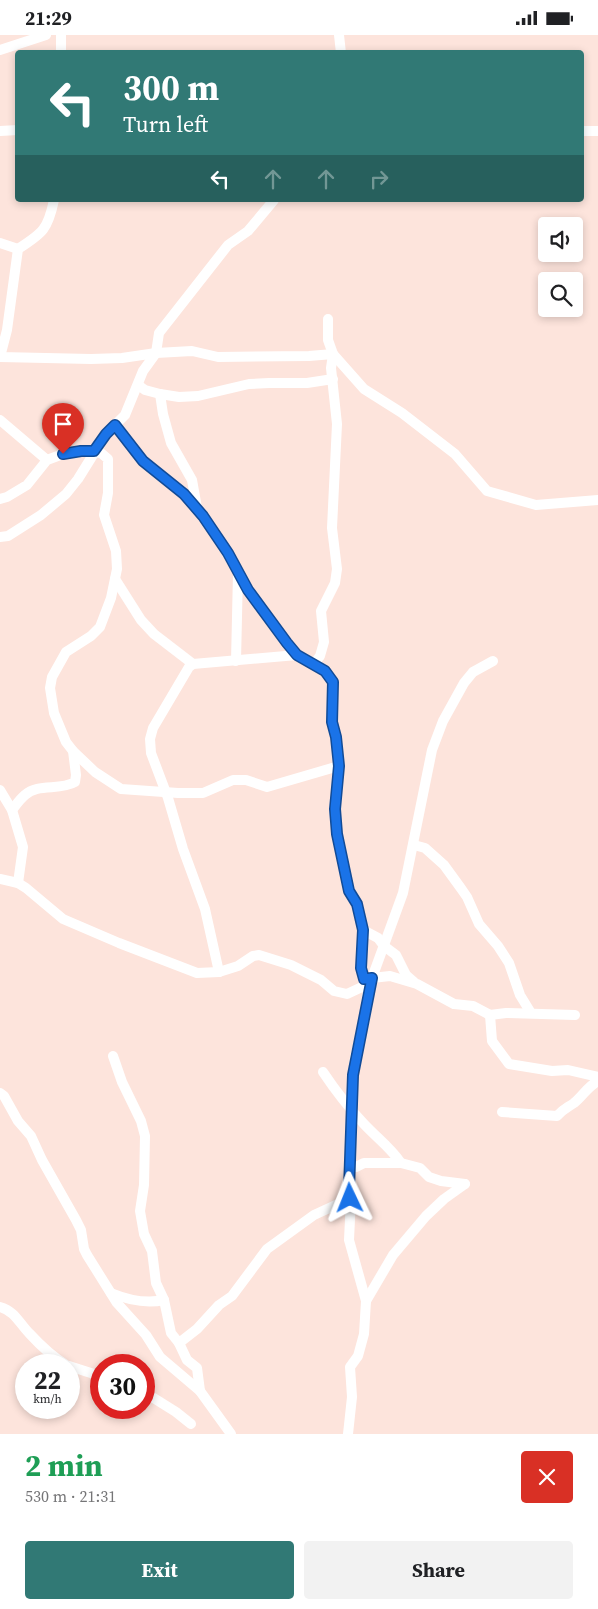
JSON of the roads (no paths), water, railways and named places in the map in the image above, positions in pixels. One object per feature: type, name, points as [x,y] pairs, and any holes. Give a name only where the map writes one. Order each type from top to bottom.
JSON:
[{"type":"street","points":[[0,50],[46,35]]},
{"type":"street","points":[[61,35],[61,50]]},
{"type":"street","points":[[339,35],[341,50]]},
{"type":"street","points":[[0,131],[15,130]]},
{"type":"street","points":[[584,131],[598,131]]},
{"type":"street","points":[[0,243],[18,249],[35,239],[49,222],[54,202]]},
{"type":"street","points":[[0,537],[8,536],[41,515],[59,500],[78,479],[106,434],[125,415],[143,371],[156,353],[159,333],[228,245],[248,231],[272,202]]},
{"type":"street","points":[[18,249],[7,330],[0,357],[91,359],[192,351],[218,357],[333,354]]},
{"type":"street","points":[[328,319],[328,340],[333,354],[364,389],[402,413],[455,454],[488,491],[536,505],[598,500]]},
{"type":"street","points":[[314,665],[320,657],[324,638],[322,611],[334,583],[337,569],[332,528],[337,424],[331,368],[333,354]]},
{"type":"street","points":[[138,385],[145,390],[160,394],[198,396],[249,384],[307,383],[333,379]]},
{"type":"street","points":[[160,394],[162,414],[171,443],[192,480],[197,508]]},
{"type":"street","points":[[0,420],[47,460]]},
{"type":"street","points":[[115,425],[143,461],[184,494],[197,508],[228,553],[248,590],[297,655],[325,671],[333,682],[332,722],[336,737],[339,766],[335,815],[339,851],[349,891],[357,904],[363,930],[361,968],[364,979],[390,976],[417,984]]},
{"type":"street","points":[[0,499],[27,485],[47,460],[63,454],[94,451],[101,453],[108,459],[108,493],[104,515],[116,551],[117,569],[111,598],[100,627],[91,636],[66,652],[52,677],[50,699],[66,742],[95,771],[120,789],[203,793],[233,780],[246,780],[268,787],[339,766]]},
{"type":"street","points":[[236,661],[238,572]]},
{"type":"street","points":[[115,579],[142,621],[154,634],[193,664],[297,655]]},
{"type":"street","points":[[348,1434],[352,1397],[350,1367],[358,1356],[364,1334],[366,1301],[349,1240],[351,1109],[354,1066],[372,978],[403,893],[432,750],[443,721],[464,683],[473,672],[493,661]]},
{"type":"street","points":[[193,664],[153,728],[150,739],[151,753],[176,823],[182,849],[205,909],[219,972]]},
{"type":"street","points":[[12,810],[30,791],[68,787],[75,782],[73,751]]},
{"type":"street","points":[[0,790],[12,810],[23,847],[18,883]]},
{"type":"street","points":[[414,845],[425,848],[444,865],[467,897],[480,924],[498,945],[509,963],[522,1000],[531,1013]]},
{"type":"street","points":[[0,879],[18,883],[63,919],[197,973],[219,972],[238,966],[253,956],[259,955],[291,965],[321,980],[334,991],[347,994],[362,987],[372,978]]},
{"type":"street","points":[[363,930],[378,938],[384,946],[396,955],[406,975],[417,984],[454,1004],[473,1006],[490,1015],[506,1013],[575,1015]]},
{"type":"street","points":[[490,1015],[492,1041],[509,1064],[552,1071],[568,1070],[598,1077]]},
{"type":"street","points":[[113,1056],[122,1081],[141,1121],[145,1136],[144,1185],[140,1211],[144,1234],[152,1251],[156,1283],[164,1299],[171,1333],[179,1343],[187,1359],[197,1368],[200,1391]]},
{"type":"street","points":[[324,1072],[334,1089],[364,1124],[391,1149],[401,1163]]},
{"type":"street","points":[[502,1112],[557,1116],[563,1109],[573,1104],[588,1087],[598,1081]]},
{"type":"street","points":[[0,1093],[4,1096],[13,1109],[18,1121],[31,1137],[81,1229],[86,1255],[117,1303],[146,1335],[160,1357],[200,1391],[231,1434]]},
{"type":"street","points":[[350,1167],[356,1167],[364,1163],[401,1163],[420,1168],[429,1177],[441,1181],[465,1184],[444,1199],[426,1216],[393,1255],[366,1301]]},
{"type":"street","points":[[179,1343],[197,1329],[219,1305],[232,1296],[267,1249],[314,1215],[350,1198]]},
{"type":"street","points":[[111,1293],[126,1299],[139,1301],[154,1302],[164,1299]]},
{"type":"street","points":[[0,1307],[9,1310],[30,1335],[54,1354]]},
{"type":"street","points":[[155,1399],[191,1424]]}]
